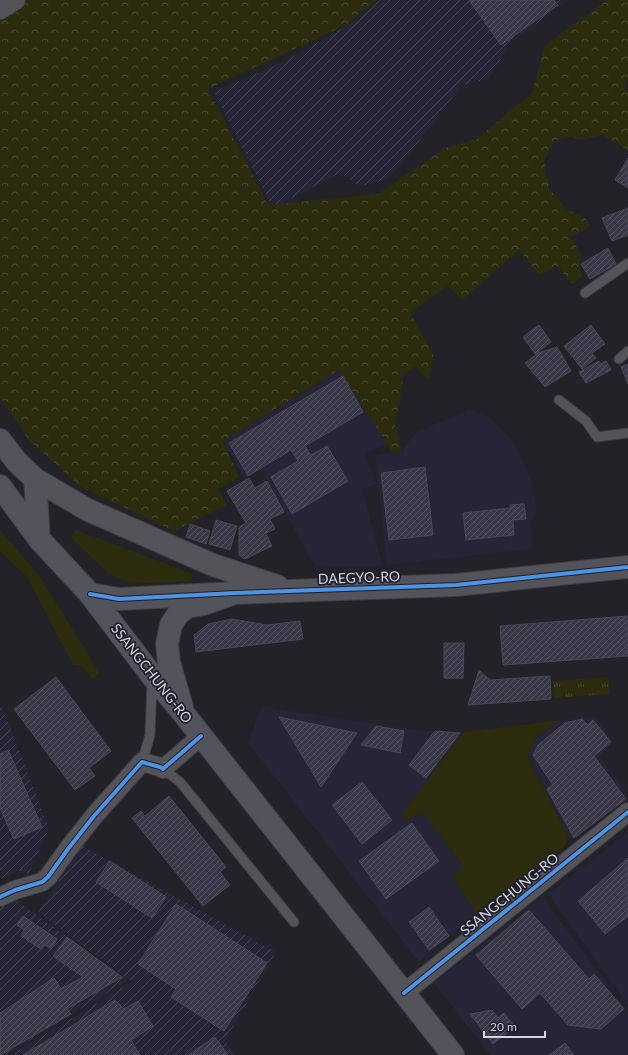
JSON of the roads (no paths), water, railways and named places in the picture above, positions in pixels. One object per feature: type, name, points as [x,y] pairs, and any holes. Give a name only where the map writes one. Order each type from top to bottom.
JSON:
[{"type":"main road","points":[[0,440],[17,462],[35,479],[39,539]]},
{"type":"main road","points":[[0,486],[39,539]]},
{"type":"main road","points":[[0,512],[39,539]]},
{"type":"main road","name":"SSANGCHUNG-RO","points":[[39,539],[90,594],[153,677],[184,714],[454,1055]]},
{"type":"main road","points":[[184,714],[169,662],[167,644],[171,625],[178,614],[187,607],[204,604],[235,593]]},
{"type":"street","points":[[0,10],[16,0]]},
{"type":"street","points":[[35,479],[88,510],[213,565],[289,591]]},
{"type":"street","name":"DAEGYO-RO","points":[[90,594],[119,599],[456,585],[628,567]]},
{"type":"street","points":[[0,897],[15,890],[42,882],[48,877],[94,816],[142,762],[163,769],[201,736]]},
{"type":"street","name":"SSANGCHUNG-RO","points":[[404,993],[628,812]]},
{"type":"lane","points":[[585,293],[628,263]]},
{"type":"lane","points":[[619,359],[628,351]]},
{"type":"lane","points":[[559,400],[586,421],[597,437],[628,433]]},
{"type":"lane","points":[[142,762],[150,735],[153,677]]},
{"type":"lane","points":[[163,769],[180,782],[294,922]]}]
